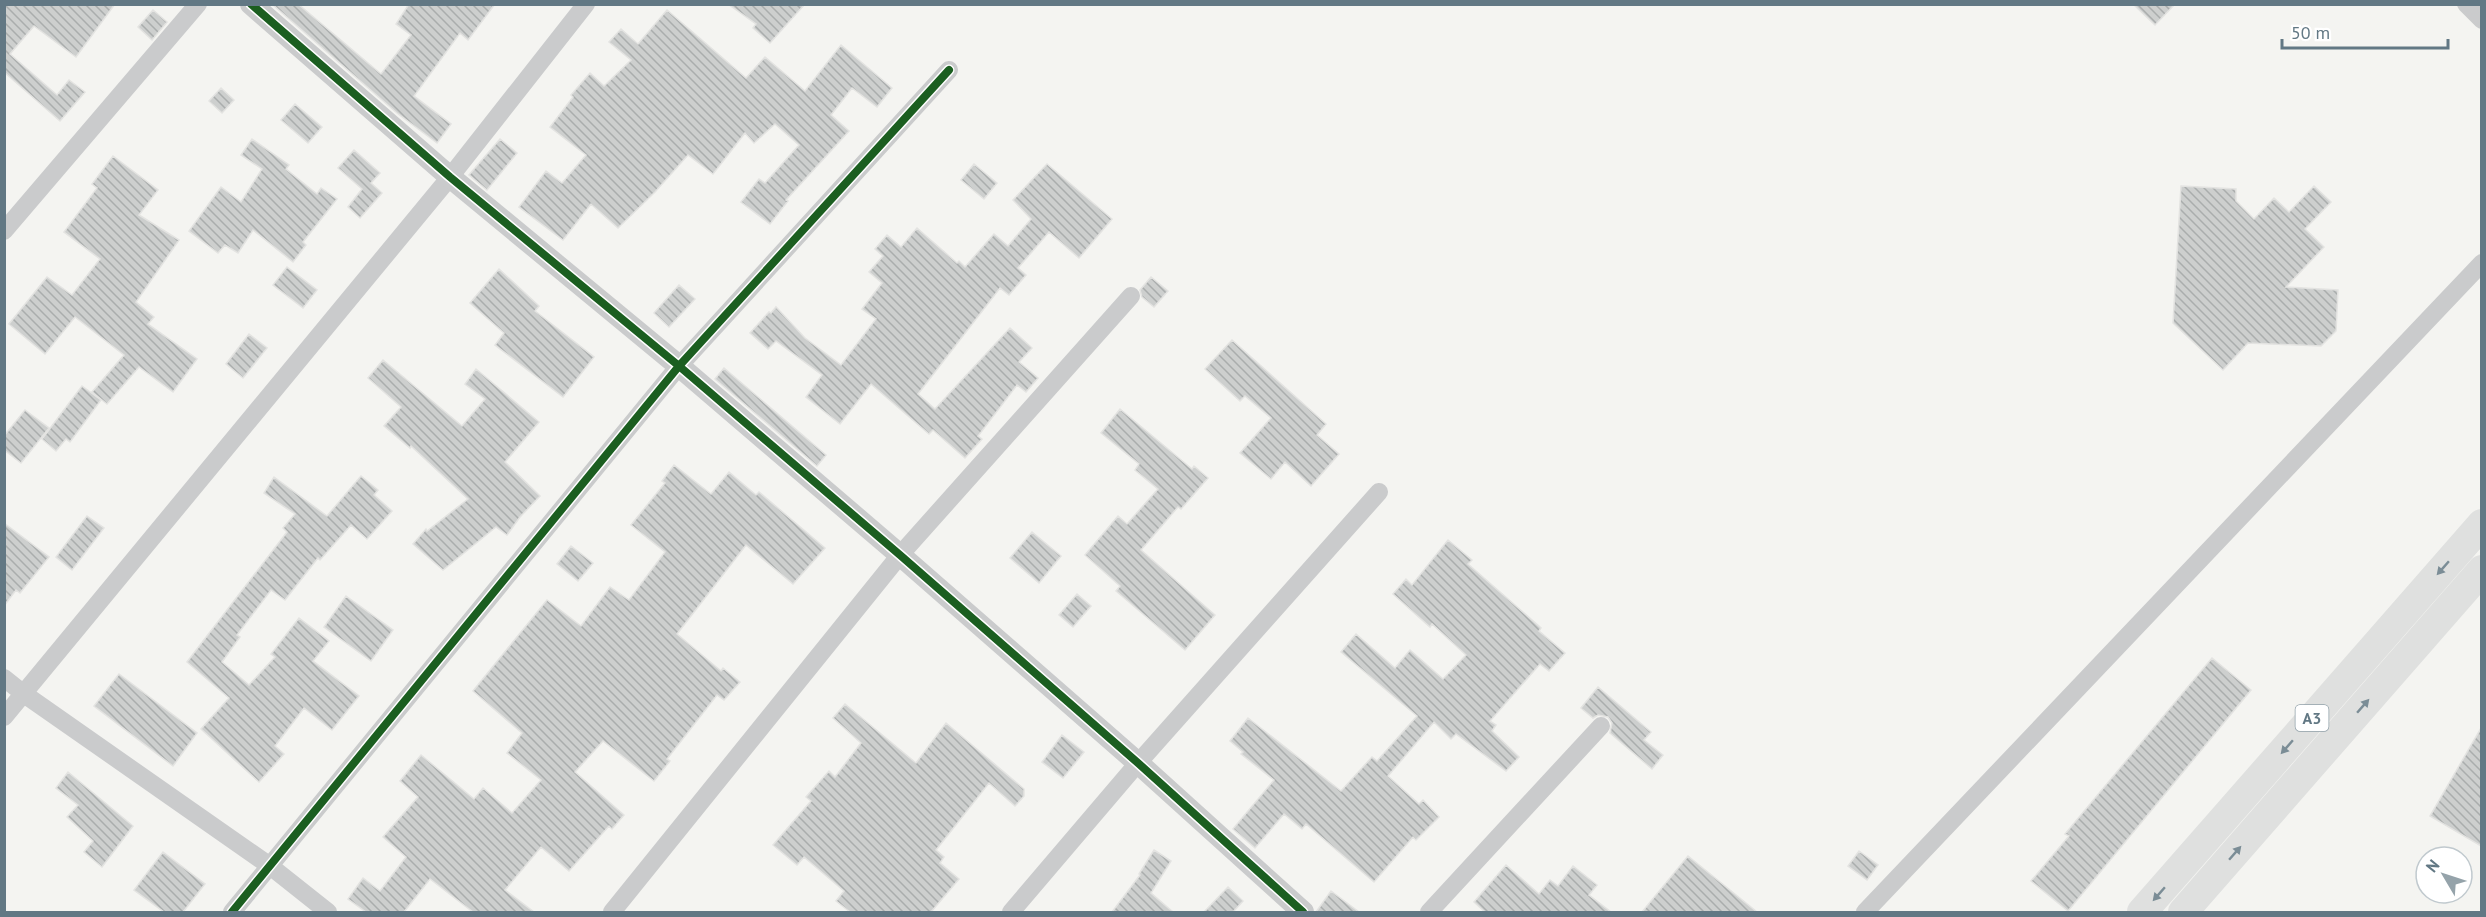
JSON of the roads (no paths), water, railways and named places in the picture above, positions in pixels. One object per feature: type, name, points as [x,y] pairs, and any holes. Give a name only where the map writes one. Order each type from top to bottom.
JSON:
[{"type":"highway","name":"A3","points":[[2142,912],[2481,524]]},
{"type":"highway","name":"A3","points":[[2183,912],[2481,570]]},
{"type":"street","points":[[4,231],[198,4]]},
{"type":"street","points":[[251,4],[450,177],[679,366],[900,555],[1138,763],[1303,912]]},
{"type":"street","points":[[4,717],[450,177],[586,4]]},
{"type":"street","points":[[2466,4],[2481,20]]},
{"type":"street","points":[[232,912],[679,366],[949,70]]},
{"type":"street","points":[[1865,912],[2481,263]]},
{"type":"street","points":[[612,912],[900,555],[1131,296]]},
{"type":"street","points":[[1011,912],[1138,763],[1379,492]]},
{"type":"street","points":[[4,678],[270,866],[328,912]]},
{"type":"street","points":[[1429,912],[1601,726]]}]
